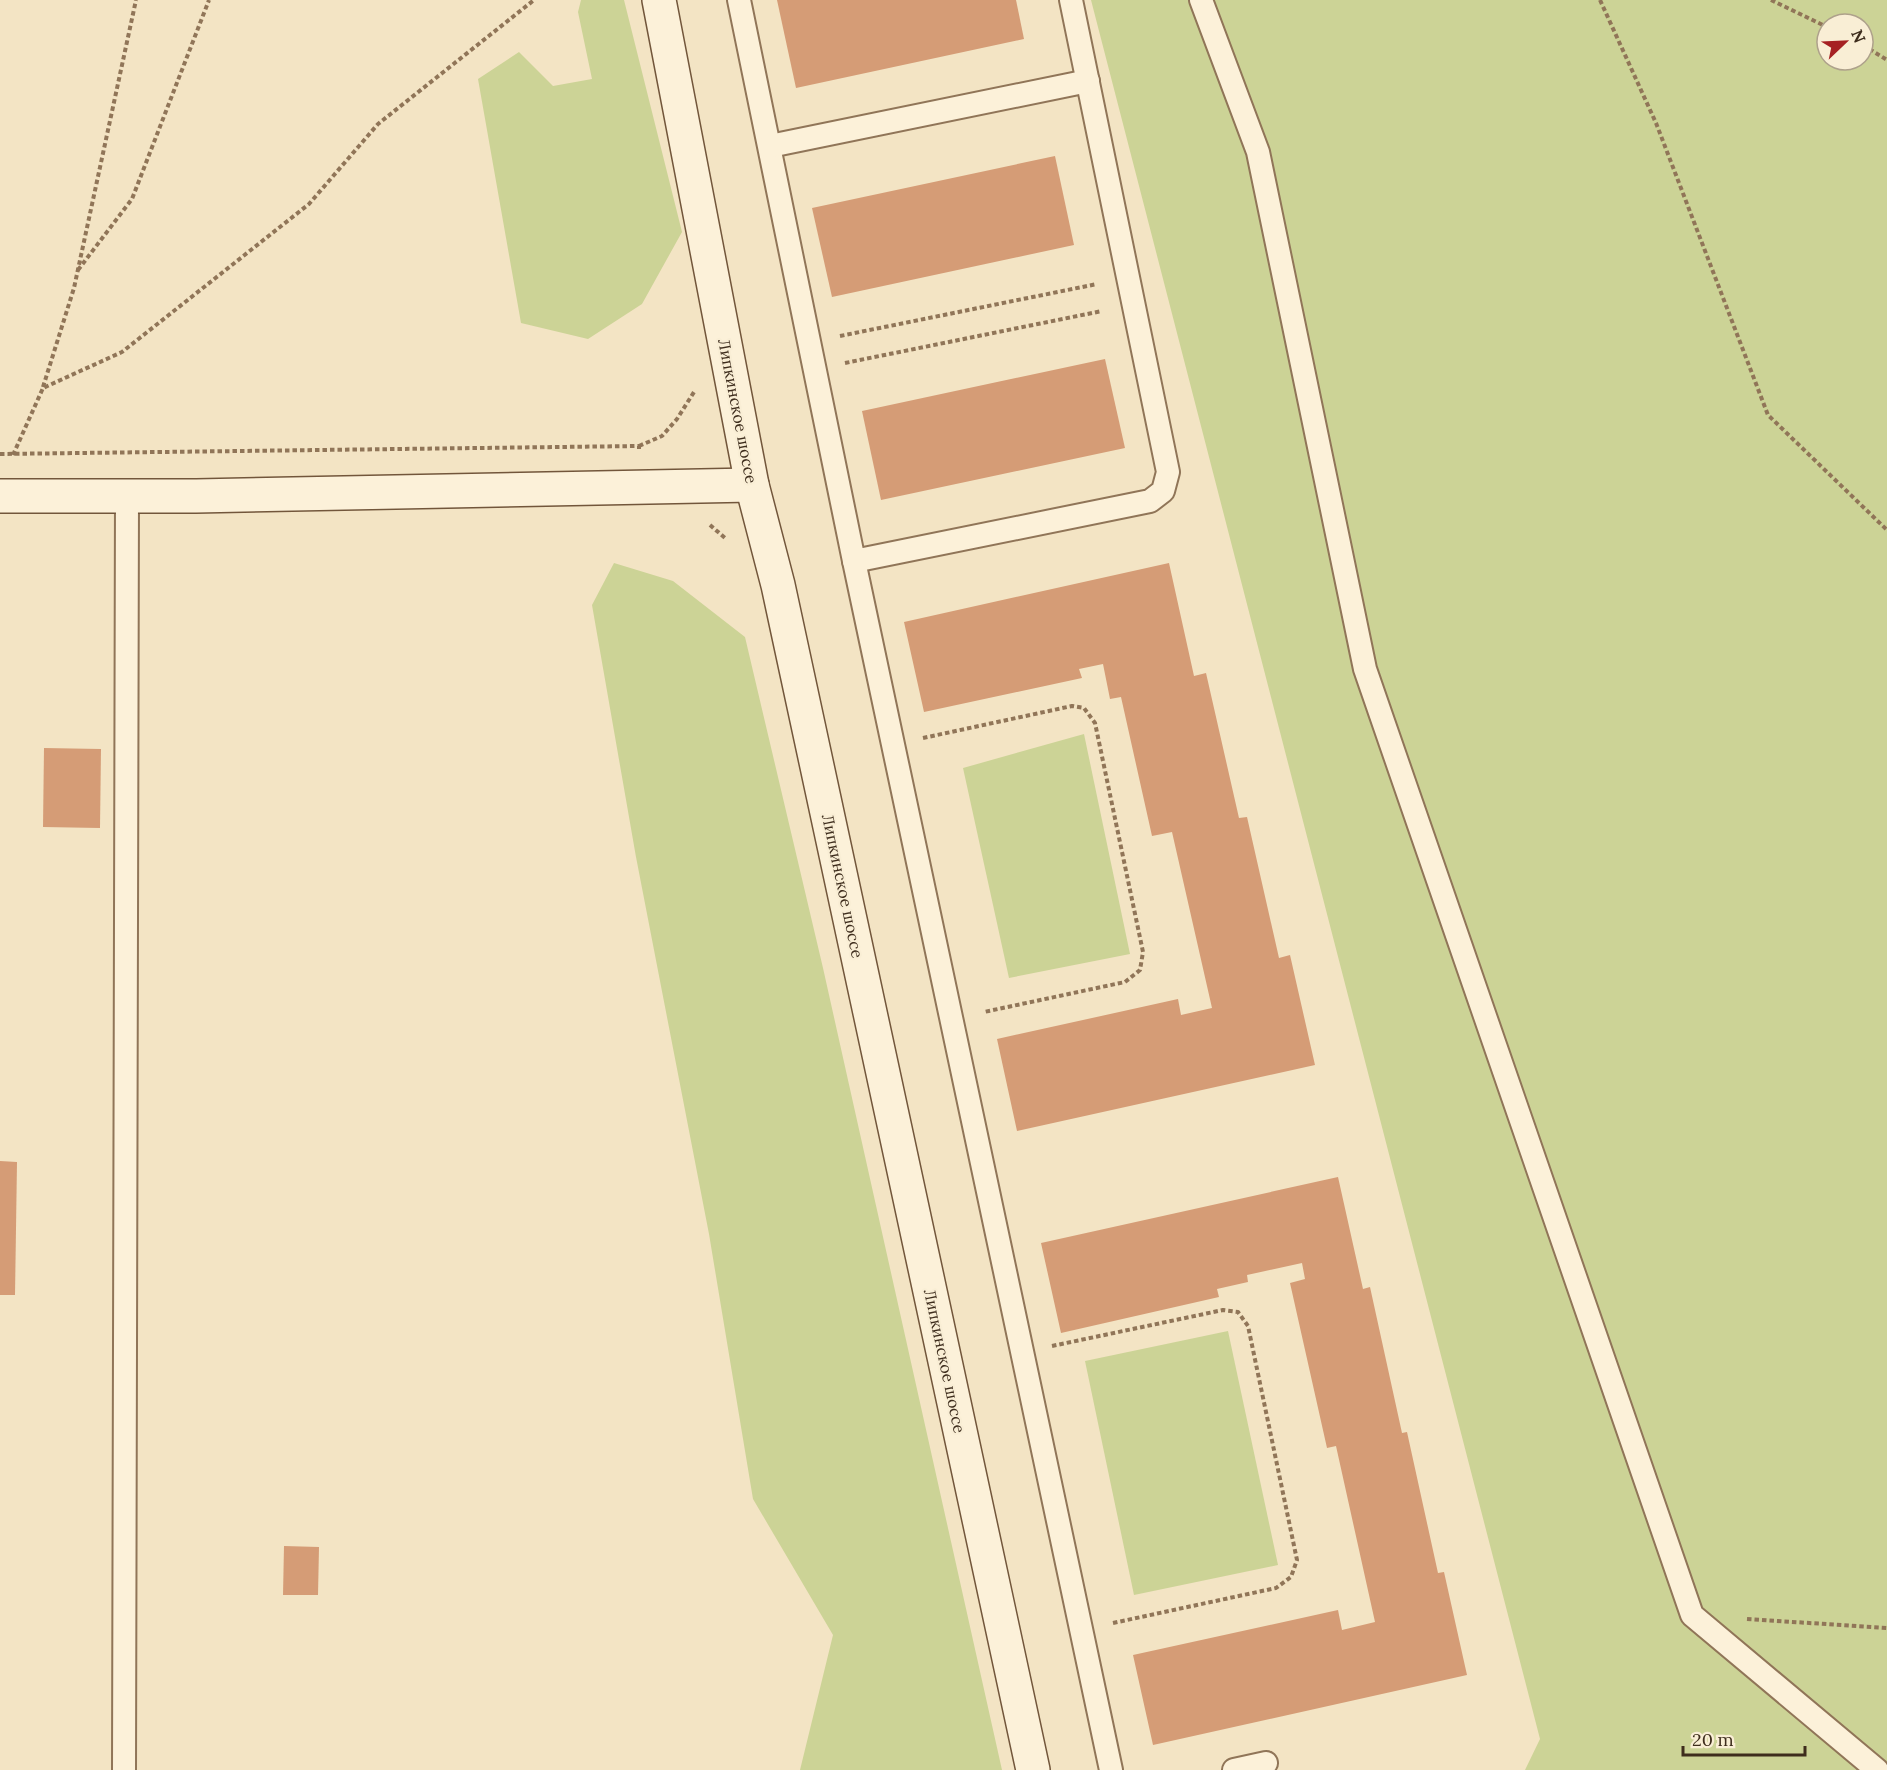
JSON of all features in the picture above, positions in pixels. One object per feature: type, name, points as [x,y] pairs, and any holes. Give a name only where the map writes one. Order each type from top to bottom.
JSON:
[{"type":"street","name":"Липкинское шоссе","points":[[659,0],[752,485],[778,585],[1033,1770]]},
{"type":"street","points":[[0,496],[752,485]]},
{"type":"lane","points":[[740,0],[854,561],[1111,1770]]},
{"type":"lane","points":[[854,561],[1150,501],[1163,491],[1168,472],[1071,0]]},
{"type":"lane","points":[[1201,0],[1258,152],[1365,669],[1692,1615],[1877,1770]]},
{"type":"lane","points":[[770,146],[1088,81]]},
{"type":"lane","points":[[124,1770],[128,495]]},
{"type":"lane","points":[[1234,1770],[1266,1763]]},
{"type":"path","points":[[14,454],[43,388],[74,288],[136,0]]},
{"type":"path","points":[[77,271],[132,198],[209,0]]},
{"type":"path","points":[[43,388],[122,352],[309,204],[378,124],[534,0]]},
{"type":"path","points":[[1600,0],[1656,123],[1768,415],[1887,530]]},
{"type":"path","points":[[1771,0],[1815,21]]},
{"type":"path","points":[[810,342],[1128,277]]},
{"type":"path","points":[[815,369],[1134,304]]},
{"type":"path","points":[[893,744],[1072,706],[1084,708],[1095,723],[1143,952],[1140,970],[1125,982],[951,1019]]},
{"type":"path","points":[[1022,1352],[1223,1310],[1238,1312],[1248,1326],[1297,1560],[1291,1577],[1276,1588],[1081,1630]]},
{"type":"path","points":[[1692,1615],[1887,1628]]},
{"type":"green space","points":[[581,0],[624,0],[682,232],[642,304],[588,339],[521,323],[478,79],[519,52],[553,86],[592,79],[578,12]]},
{"type":"green space","points":[[1091,0],[1887,0],[1887,1770],[1525,1770],[1540,1739]]},
{"type":"green space","points":[[614,563],[673,581],[745,637],[823,968],[1002,1770],[800,1770],[833,1635],[753,1499],[709,1234],[636,857],[592,605]]},
{"type":"green space","points":[[1084,734],[1130,954],[1009,978],[963,768]]},
{"type":"green space","points":[[1228,1331],[1278,1565],[1134,1595],[1085,1361]]},
{"type":"building","points":[[777,0],[1016,0],[1024,39],[796,88]]},
{"type":"building","points":[[1055,156],[1074,245],[832,297],[812,208]]},
{"type":"building","points":[[1105,359],[1125,448],[881,500],[862,411]]},
{"type":"building","points":[[1169,563],[1194,676],[1206,673],[1239,818],[1247,817],[1279,958],[1290,955],[1315,1065],[1017,1131],[997,1039],[1178,999],[1181,1015],[1212,1008],[1172,832],[1152,836],[1121,697],[1110,699],[1103,664],[1079,669],[1082,678],[924,712],[904,622]]},
{"type":"building","points":[[44,748],[101,749],[100,828],[43,827]]},
{"type":"building","points":[[0,1161],[17,1162],[15,1295],[0,1295]]},
{"type":"building","points":[[1338,1177],[1363,1289],[1370,1287],[1402,1433],[1407,1432],[1438,1573],[1444,1572],[1467,1675],[1153,1745],[1133,1655],[1338,1610],[1342,1630],[1375,1622],[1336,1446],[1327,1448],[1290,1283],[1305,1279],[1302,1263],[1247,1275],[1248,1282],[1217,1289],[1219,1297],[1061,1333],[1041,1243]]},
{"type":"building","points":[[284,1546],[319,1547],[318,1595],[283,1595]]}]
